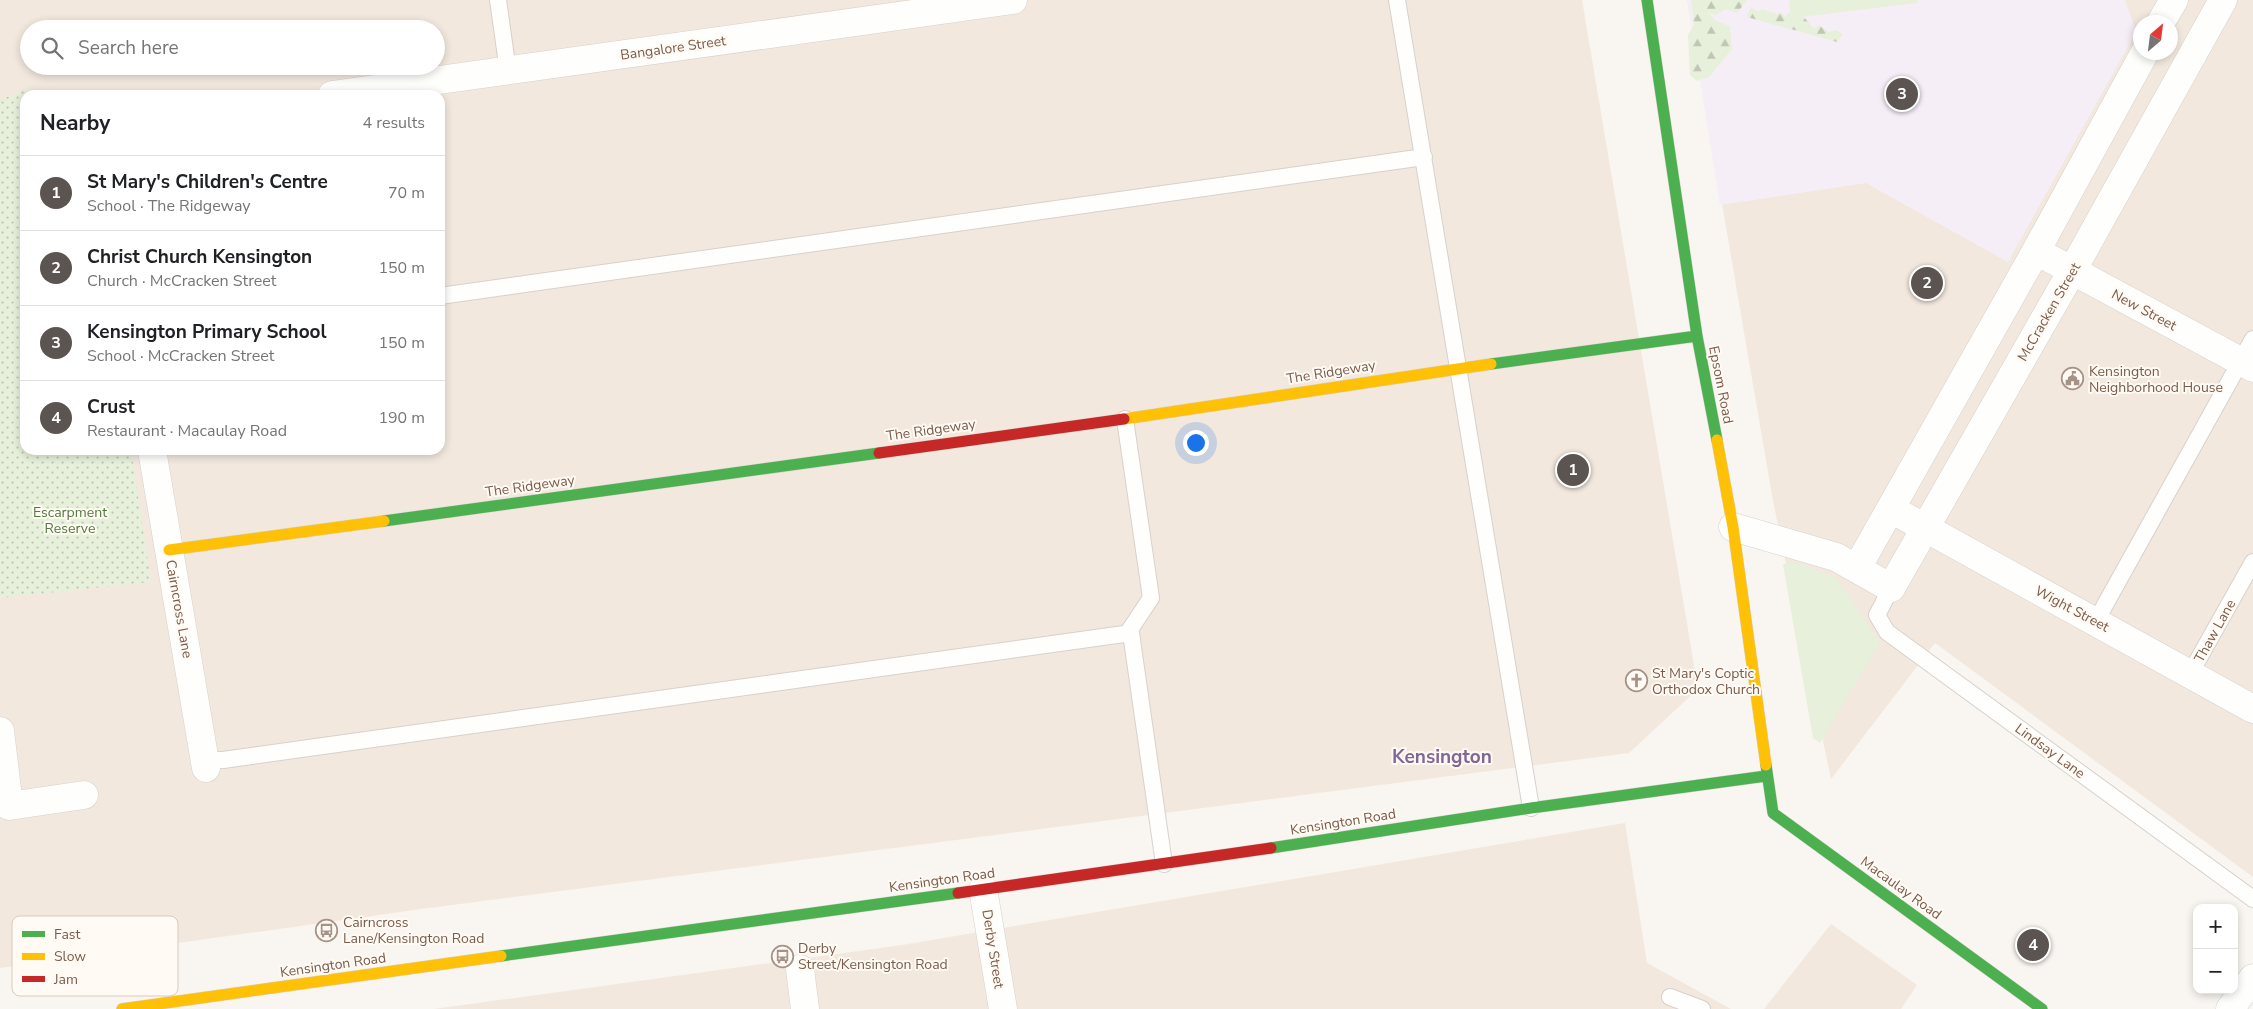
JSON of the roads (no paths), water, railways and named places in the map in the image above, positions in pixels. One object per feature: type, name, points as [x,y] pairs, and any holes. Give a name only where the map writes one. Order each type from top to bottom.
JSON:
[{"type":"street","name":"Bangalore Street","points":[[369,90],[1013,0]]},
{"type":"street","name":"Epsom Road","points":[[1647,0],[1696,336],[1733,527],[1766,776]]},
{"type":"street","points":[[2165,15],[2174,0]]},
{"type":"street","name":"McCracken Street","points":[[1891,588],[2072,271],[2223,0]]},
{"type":"street","points":[[1857,568],[2036,251],[2141,60]]},
{"type":"street","name":"New Street","points":[[2036,251],[2072,271],[2249,356]]},
{"type":"street","name":"The Ridgeway","points":[[169,550],[1125,419],[1458,368],[1696,336]]},
{"type":"street","name":"Cairncross Lane","points":[[153,455],[205,764]]},
{"type":"street","name":"Wight Street","points":[[1891,509],[2253,710]]},
{"type":"street","points":[[1733,527],[1823,553],[1857,568],[1891,588]]},
{"type":"street","points":[[1,743],[9,806],[84,795]]},
{"type":"street","name":"Kensington Road","points":[[122,1009],[1164,864],[1531,808],[1766,776]]},
{"type":"street","name":"Macaulay Road","points":[[1766,776],[1773,813],[2042,1009]]},
{"type":"street","name":"Derby Street","points":[[983,889],[1002,1009]]},
{"type":"street","points":[[800,969],[805,1009]]},
{"type":"street","points":[[2230,1009],[2253,978]]},
{"type":"lane","points":[[498,0],[508,71]]},
{"type":"lane","points":[[1397,0],[1531,808]]},
{"type":"lane","points":[[445,295],[1424,157]]},
{"type":"lane","points":[[2096,622],[2249,356]]},
{"type":"lane","points":[[1125,419],[1151,598],[1127,634]]},
{"type":"lane","name":"Thaw Lane","points":[[2190,674],[2253,562]]},
{"type":"lane","name":"Lindsay Lane","points":[[1891,588],[1878,616],[1887,632],[2253,899]]},
{"type":"lane","points":[[205,764],[1132,633],[1164,864]]},
{"type":"lane","points":[[1670,997],[1702,1009]]},
{"type":"place","name":"Kensington Primary School","points":[[1902,94]]},
{"type":"place","name":"Christ Church Kensington","points":[[1927,283]]},
{"type":"place","name":"Kensington Neighborhood House","points":[[2073,379]]},
{"type":"place","name":"St Mary's Children's Centre","points":[[1573,470]]},
{"type":"place","name":"St Mary's Coptic Orthodox Church","points":[[1636,681]]},
{"type":"place","name":"Cairncross Lane/Kensington Road","points":[[327,930]]},
{"type":"place","name":"Crust","points":[[2033,945]]},
{"type":"place","name":"Derby Street/Kensington Road","points":[[782,956]]},
{"type":"district","name":"Kensington","points":[[1442,757]]},
{"type":"park label","name":"Escarpment Reserve","points":[[70,520]]}]
